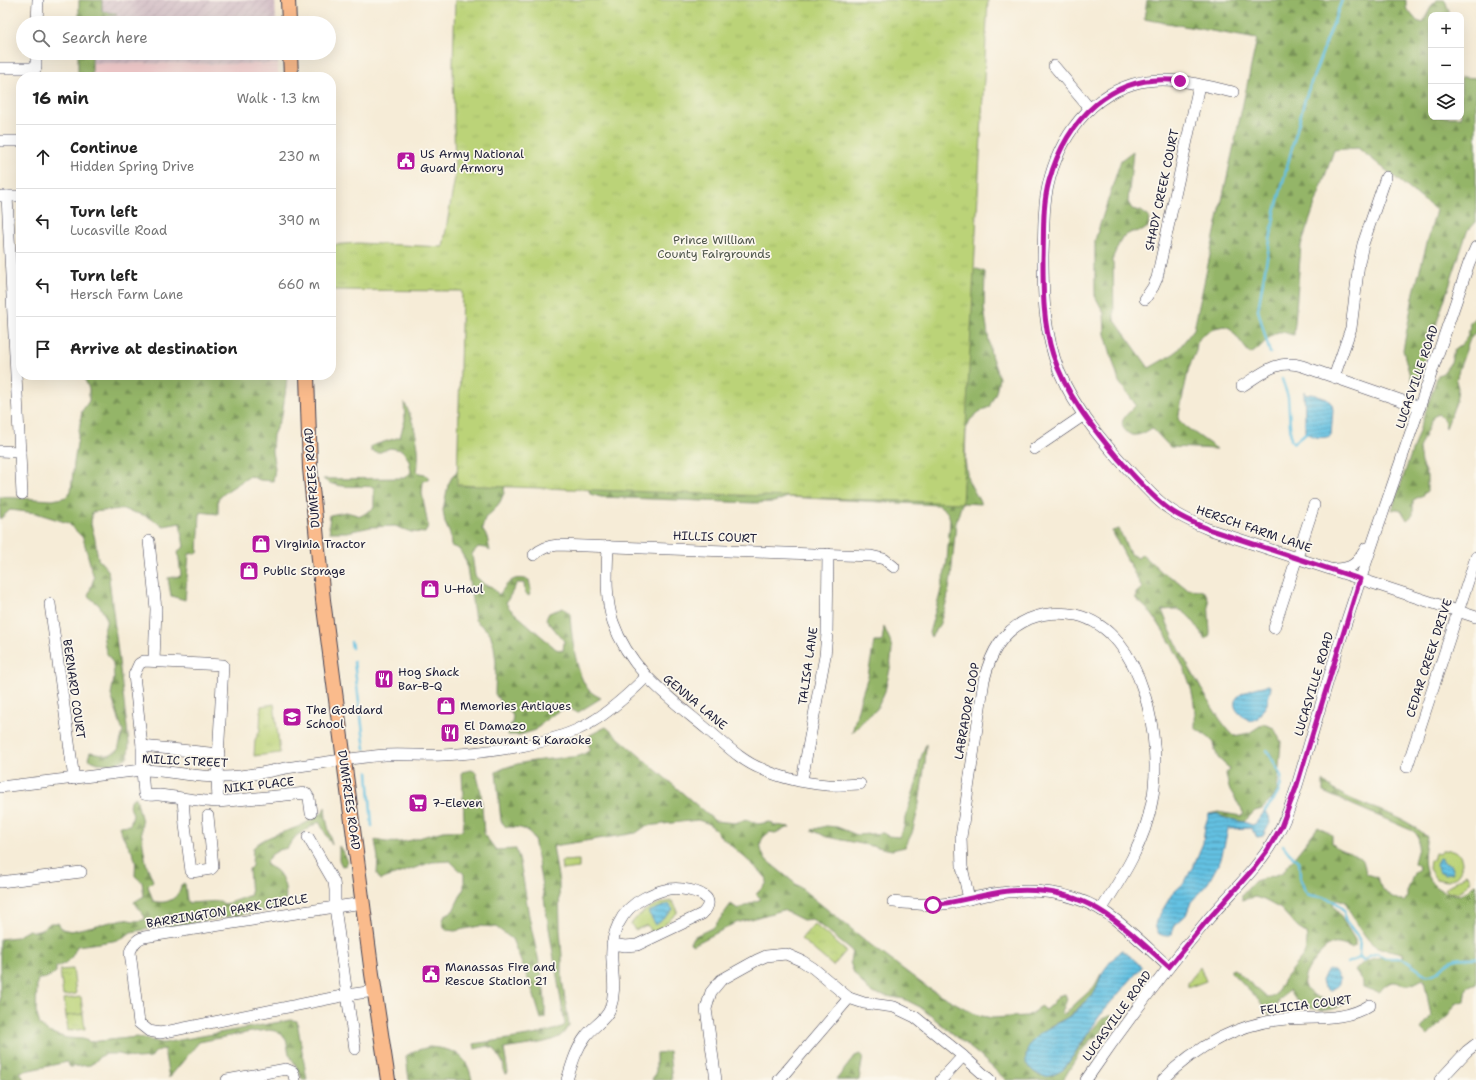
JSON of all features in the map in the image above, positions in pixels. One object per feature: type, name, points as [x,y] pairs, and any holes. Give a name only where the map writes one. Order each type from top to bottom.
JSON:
[{"type":"main road","points":[[288,0],[289,16]]},
{"type":"main road","points":[[290,60],[291,72]]},
{"type":"main road","name":"DUMFRIES ROAD","points":[[307,380],[310,468],[317,544],[343,759],[374,990],[388,1080]]},
{"type":"street","points":[[37,16],[38,0]]},
{"type":"street","points":[[0,68],[36,68],[36,60]]},
{"type":"street","points":[[1054,66],[1090,109]]},
{"type":"street","name":"HERSCH FARM LANE","points":[[1233,92],[1172,80],[1148,80],[1134,83],[1108,95],[1090,109],[1079,120],[1062,147],[1049,182],[1044,215],[1043,287],[1044,316],[1053,355],[1066,386],[1084,415],[1127,468],[1154,497],[1167,508],[1193,523],[1476,617]]},
{"type":"street","name":"SHADY CREEK COURT","points":[[1145,298],[1153,287],[1157,278],[1199,85]]},
{"type":"street","points":[[0,141],[16,141]]},
{"type":"street","points":[[1334,377],[1351,328],[1360,254],[1386,177]]},
{"type":"street","points":[[16,196],[3,196],[5,263],[22,494]]},
{"type":"street","name":"LUCASVILLE ROAD","points":[[1086,1080],[1169,967],[1205,923],[1254,868],[1267,851],[1281,827],[1296,788],[1379,522],[1476,248]]},
{"type":"street","points":[[1242,386],[1267,369],[1285,364],[1298,364],[1420,407]]},
{"type":"street","points":[[1034,449],[1084,415]]},
{"type":"street","points":[[0,451],[20,452]]},
{"type":"street","points":[[1274,628],[1314,505]]},
{"type":"street","points":[[1330,569],[1346,568],[1357,562],[1365,550],[1379,522]]},
{"type":"street","points":[[142,770],[142,746],[134,675],[139,664],[144,661],[154,661],[156,609],[149,540]]},
{"type":"street","name":"HILLIS COURT","points":[[534,555],[540,550],[549,546],[608,546],[876,557],[884,559],[894,567]]},
{"type":"street","name":"GENNA LANE","points":[[608,546],[607,594],[612,621],[627,652],[646,677],[749,763],[774,774],[826,785],[860,784]]},
{"type":"street","name":"TALISA LANE","points":[[802,780],[825,656],[827,634],[828,554]]},
{"type":"street","name":"CEDAR CREEK DRIVE","points":[[1407,767],[1476,557]]},
{"type":"street","name":"BERNARD COURT","points":[[50,604],[74,779]]},
{"type":"street","name":"LABRADOR LOOP","points":[[969,899],[962,866],[961,837],[983,686],[988,663],[992,653],[1002,639],[1026,621],[1048,614],[1070,614],[1081,616],[1099,625],[1114,638],[1126,654],[1135,670],[1147,702],[1153,729],[1155,749],[1154,788],[1147,822],[1136,852],[1102,910]]},
{"type":"street","name":"NIKI PLACE","points":[[154,661],[223,665],[217,778],[218,802]]},
{"type":"street","name":"MILIC STREET","points":[[0,787],[142,770],[217,778],[244,776],[343,759],[388,755],[441,755],[470,753],[540,742],[571,733],[590,724],[610,710],[646,677]]},
{"type":"street","points":[[142,746],[219,754]]},
{"type":"street","name":"NIKI PLACE","points":[[142,770],[144,794],[146,795],[218,802],[306,793],[310,798],[311,813]]},
{"type":"street","points":[[183,799],[192,872],[211,869],[213,867],[208,816]]},
{"type":"street","points":[[308,837],[334,882],[335,907],[355,1049]]},
{"type":"street","points":[[0,882],[81,872]]},
{"type":"street","points":[[567,1080],[580,1045],[587,1034],[604,1018],[612,1002],[614,979],[612,944],[617,924],[626,912],[642,899],[653,893],[670,889],[680,889],[701,894],[708,901],[708,905],[702,914],[637,945],[625,946],[612,944]]},
{"type":"street","points":[[894,902],[933,905],[1008,891],[1044,891],[1074,898],[1102,910],[1116,920],[1169,967]]},
{"type":"street","name":"BARRINGTON PARK CIRCLE","points":[[363,903],[139,938],[130,952],[139,1022],[148,1031],[160,1033],[374,990]]},
{"type":"street","points":[[716,1080],[706,1009],[711,992],[721,980],[757,960],[766,956],[786,954],[813,968],[849,998],[864,1003],[894,1007],[915,1017],[964,1056],[990,1080]]},
{"type":"street","points":[[779,1080],[849,998]]},
{"type":"street","name":"FELICIA COURT","points":[[1163,1080],[1198,1051],[1216,1040],[1248,1026],[1268,1021],[1286,1019],[1344,1016],[1370,1005]]},
{"type":"street","points":[[1440,1080],[1467,1051],[1476,1044]]},
{"type":"street","points":[[941,1080],[964,1056]]},
{"type":"street","points":[[227,1080],[286,1069],[293,1072],[295,1080]]},
{"type":"shaded area","points":[[92,0],[275,0],[276,16],[92,16]]},
{"type":"shaded area","points":[[93,60],[278,60],[278,64],[93,63]]},
{"type":"shaded area","points":[[93,63],[278,64],[278,72],[92,72]]},
{"type":"green space","points":[[79,0],[102,0],[102,11],[117,15],[111,16],[79,16]]},
{"type":"green space","name":"Prince William County Fairgrounds","points":[[455,0],[988,0],[962,503],[457,485],[462,291],[336,290],[336,245],[358,243],[443,247],[455,177],[453,64]]},
{"type":"green space","points":[[1147,0],[1406,0],[1406,8],[1417,21],[1423,23],[1428,13],[1428,120],[1464,120],[1464,77],[1476,78],[1476,222],[1467,232],[1414,391],[1403,350],[1414,292],[1436,210],[1358,148],[1334,150],[1301,245],[1294,335],[1278,332],[1250,354],[1230,328],[1224,326],[1215,328],[1201,336],[1197,343],[1196,351],[1189,367],[1178,419],[1186,427],[1217,449],[1170,447],[1152,428],[1138,435],[1130,434],[1124,429],[1122,424],[1123,420],[1136,405],[1119,382],[1105,334],[1104,313],[1095,296],[1095,240],[1121,160],[1133,151],[1128,202],[1132,209],[1141,211],[1149,217],[1148,227],[1142,231],[1132,232],[1122,237],[1113,257],[1114,319],[1149,368],[1175,353],[1194,329],[1257,39],[1144,19]]},
{"type":"green space","points":[[1437,0],[1445,0],[1449,12],[1428,12]]},
{"type":"green space","points":[[78,60],[92,60],[92,72],[78,72]]},
{"type":"green space","points":[[966,265],[985,272],[984,308],[991,355],[999,378],[996,392],[989,407],[979,412],[970,420],[966,429],[965,460],[968,480],[981,504],[962,503],[956,523],[951,578],[947,600],[939,626],[931,637],[929,633],[940,594],[947,561],[950,520],[946,511],[938,505],[788,497],[774,502],[754,503],[601,497],[590,494],[588,486]]},
{"type":"green space","points":[[1476,317],[1476,332],[1470,339],[1459,369],[1456,381],[1458,388],[1456,402],[1446,428],[1444,420],[1438,414],[1433,417],[1419,448],[1421,463],[1427,476],[1427,491],[1423,495],[1413,500],[1413,515],[1407,520],[1401,510],[1392,510],[1438,375],[1443,373],[1451,362],[1454,350],[1466,339],[1469,332],[1470,322]]},
{"type":"green space","points":[[85,380],[287,380],[282,415],[273,435],[272,452],[275,468],[273,481],[260,480],[250,476],[227,491],[218,499],[218,514],[200,512],[198,553],[189,554],[185,600],[171,596],[168,578],[181,576],[178,551],[184,547],[180,523],[164,526],[146,516],[122,509],[92,512],[91,524],[98,559],[108,570],[129,744],[128,757],[115,764],[98,763],[88,759],[90,752],[109,755],[118,750],[123,732],[111,695],[114,678],[113,663],[106,652],[103,635],[107,619],[99,605],[88,596],[94,578],[83,538],[68,523],[36,513],[10,510],[0,519],[0,497],[53,500],[66,497],[71,491],[82,411],[89,401],[89,389]]},
{"type":"green space","points":[[404,402],[414,426],[418,445],[418,463],[416,470],[419,473],[425,474],[429,478],[423,482],[422,493],[428,526],[425,533],[411,532],[395,526],[371,527],[347,532],[330,532],[330,515],[346,512],[361,516],[374,508],[374,487],[334,485],[323,479],[405,478],[411,472],[409,460],[402,450],[390,448],[378,453],[371,451],[371,446],[400,437],[405,420]]},
{"type":"green space","points":[[462,467],[505,480],[504,493],[500,502],[485,518],[482,529],[487,537],[490,551],[486,548],[478,547],[472,554],[475,576],[485,585],[491,586],[499,595],[514,579],[529,580],[531,590],[529,596],[525,593],[524,583],[517,583],[506,603],[510,609],[556,649],[563,651],[564,641],[546,619],[549,613],[563,608],[570,614],[575,655],[581,676],[585,685],[590,691],[601,698],[577,713],[568,707],[555,713],[542,723],[536,730],[519,735],[508,735],[507,729],[512,723],[513,716],[495,694],[496,662],[494,646],[490,633],[475,620],[466,561],[459,549],[451,546],[450,534],[445,523],[443,510],[448,485],[453,475]]},
{"type":"green space","points":[[1119,529],[1130,554],[1138,558],[1142,554],[1163,573],[1176,580],[1187,589],[1200,590],[1207,595],[1210,633],[1209,637],[1205,640],[1184,612],[1175,609],[1162,610],[1170,630],[1185,659],[1224,725],[1234,736],[1249,733],[1263,724],[1274,728],[1281,742],[1277,791],[1272,799],[1262,809],[1255,811],[1244,822],[1224,818],[1218,814],[1209,814],[1218,812],[1241,816],[1244,814],[1229,788],[1226,774],[1229,768],[1218,758],[1214,743],[1195,728],[1192,691],[1179,659],[1157,621],[1136,599],[1136,593],[1142,588],[1112,531]]},
{"type":"green space","points":[[884,627],[890,640],[892,650],[890,669],[885,691],[877,709],[852,733],[868,676],[874,642],[882,642]]},
{"type":"green space","points":[[274,704],[280,753],[254,756],[255,740],[260,730],[261,706]]},
{"type":"green space","points":[[606,727],[715,821],[735,823],[748,820],[758,824],[770,822],[775,825],[790,827],[775,833],[770,832],[763,837],[761,847],[765,859],[871,945],[928,988],[977,1015],[992,1018],[1027,1016],[1036,1011],[1040,1006],[1045,1010],[1058,996],[1065,994],[1067,999],[1062,1013],[1063,1015],[1094,987],[1101,974],[1100,982],[1093,995],[1067,1018],[1050,1026],[1026,1064],[1039,1076],[1064,1069],[1090,1032],[1102,1019],[1112,1015],[1113,1018],[1099,1034],[1089,1041],[1088,1045],[1077,1057],[1063,1080],[1006,1080],[979,1055],[920,1007],[904,999],[874,994],[867,989],[854,973],[850,962],[852,951],[812,919],[803,920],[783,910],[736,923],[693,945],[690,943],[693,937],[714,927],[731,904],[738,909],[761,899],[756,894],[766,884],[767,879],[719,835],[714,828],[707,823],[698,820],[646,826],[636,833],[553,846],[559,883],[562,979],[569,1025],[559,1037],[554,1039],[504,1049],[508,1073],[506,1074],[503,1063],[494,1048],[487,1046],[475,1049],[474,1044],[535,1035],[557,1029],[565,1025],[534,838],[525,830],[506,827],[501,821],[496,772],[519,764],[582,755],[590,750],[588,740],[590,735]]},
{"type":"green space","points":[[926,744],[925,763],[918,810],[912,833],[905,847],[892,850],[827,837],[812,830],[826,826],[837,827],[857,835],[883,833],[888,836],[899,837],[904,827],[905,818],[917,781],[920,760]]},
{"type":"green space","points":[[471,770],[476,772],[481,792],[484,834],[496,850],[516,849],[519,858],[530,921],[543,981],[545,1018],[541,1019],[532,989],[512,939],[496,927],[479,926],[455,931],[446,930],[442,923],[445,915],[453,911],[464,888],[464,874],[450,861],[432,862],[380,880],[377,874],[378,858],[375,840],[385,842],[403,842],[444,831],[463,830],[462,772]]},
{"type":"green space","points":[[1323,781],[1348,797],[1403,820],[1415,827],[1427,837],[1424,859],[1425,868],[1432,884],[1439,889],[1448,893],[1460,895],[1476,884],[1476,984],[1467,988],[1465,1001],[1457,1003],[1447,1017],[1428,1036],[1421,1029],[1431,1016],[1424,979],[1410,985],[1392,982],[1378,992],[1363,987],[1363,982],[1355,971],[1359,966],[1364,962],[1375,958],[1400,959],[1404,954],[1378,947],[1370,942],[1350,912],[1345,901],[1336,899],[1333,904],[1355,940],[1355,946],[1351,948],[1333,944],[1328,946],[1313,962],[1304,980],[1306,989],[1313,995],[1320,998],[1330,999],[1347,995],[1349,997],[1343,1004],[1336,1008],[1317,1010],[1300,1003],[1293,997],[1289,989],[1279,1001],[1274,1013],[1269,1015],[1266,1008],[1231,972],[1231,970],[1234,969],[1265,996],[1268,998],[1273,997],[1285,978],[1305,953],[1307,941],[1306,933],[1298,928],[1281,909],[1255,897],[1242,900],[1242,895],[1255,881],[1282,873],[1318,827],[1332,835],[1332,843],[1335,847],[1360,858],[1367,874],[1377,877],[1383,890],[1404,902],[1407,897],[1407,892],[1414,873],[1419,869],[1418,865],[1414,863],[1419,841],[1416,834],[1413,831],[1323,792]]},
{"type":"green space","points":[[136,797],[142,822],[141,830],[146,863],[153,881],[148,886],[153,901],[163,902],[171,900],[178,894],[181,885],[184,883],[187,900],[189,903],[220,901],[224,904],[251,895],[249,869],[252,866],[253,848],[258,843],[270,837],[306,823],[322,813],[325,807],[332,845],[319,822],[296,836],[287,848],[279,850],[271,855],[266,862],[278,872],[283,880],[286,894],[283,908],[131,932],[123,938],[113,941],[77,946],[70,960],[56,967],[56,972],[43,979],[38,979],[36,1012],[40,1025],[48,1032],[67,1038],[83,1039],[90,1042],[137,1037],[163,1043],[291,1020],[297,1021],[307,1080],[302,1080],[299,1071],[289,1054],[286,1039],[283,1035],[269,1030],[199,1042],[169,1078],[164,1049],[153,1054],[151,1058],[137,1059],[119,1054],[106,1054],[99,1057],[90,1065],[70,1067],[67,1062],[20,1072],[24,1080],[0,1080],[0,939],[16,937],[29,930],[38,931],[50,923],[58,923],[62,929],[71,931],[124,919],[134,921],[144,920],[145,917],[134,902],[144,896],[142,882],[135,876],[135,859],[122,835],[119,826],[130,825],[133,814],[129,805],[132,799]]},
{"type":"green space","points":[[339,846],[347,859],[346,865],[342,866],[339,860]]},
{"type":"green space","points":[[1443,850],[1451,850],[1457,853],[1462,862],[1460,871],[1456,876],[1447,881],[1436,879],[1429,869],[1430,860],[1433,860],[1435,853],[1440,854]]},
{"type":"green space","points":[[579,860],[579,868],[562,870],[561,861]]},
{"type":"green space","points":[[1466,874],[1471,880],[1459,893],[1447,892],[1445,889]]},
{"type":"green space","points":[[672,901],[677,909],[677,913],[659,929],[651,933],[647,925],[635,930],[631,924],[639,915],[653,906]]},
{"type":"green space","points":[[814,924],[846,951],[833,966],[801,939]]},
{"type":"green space","points":[[1200,967],[1206,981],[1188,987],[1188,983]]},
{"type":"green space","points":[[73,969],[76,994],[63,996],[60,970]]},
{"type":"green space","points":[[81,997],[83,1014],[66,1016],[64,999]]},
{"type":"green space","points":[[83,1014],[85,1029],[68,1031],[66,1016]]},
{"type":"green space","points":[[429,1047],[446,1049],[458,1054],[467,1064],[472,1080],[409,1080],[406,1056],[414,1051]]},
{"type":"green space","points":[[669,1052],[672,1080],[652,1080],[656,1071],[656,1053]]},
{"type":"green space","points":[[860,1054],[863,1056],[859,1080],[836,1080],[855,1056]]},
{"type":"water","points":[[1304,391],[1307,395],[1312,394],[1327,399],[1332,404],[1331,435],[1328,437],[1318,437],[1305,432]]},
{"type":"water","points":[[1269,685],[1271,688],[1267,703],[1257,719],[1251,721],[1238,712],[1235,706],[1235,700],[1238,696],[1244,692]]},
{"type":"water","points":[[1265,811],[1269,816],[1270,823],[1263,836],[1257,837],[1251,828],[1228,829],[1221,859],[1208,883],[1191,902],[1186,915],[1175,925],[1172,934],[1165,936],[1159,934],[1155,926],[1156,921],[1172,894],[1185,882],[1195,862],[1203,843],[1205,826],[1209,814],[1218,814],[1224,818],[1252,825],[1255,824]]},
{"type":"water","points":[[1439,858],[1441,858],[1444,863],[1451,865],[1453,869],[1452,873],[1445,875],[1439,872],[1436,865]]},
{"type":"water","points":[[669,904],[673,910],[656,925],[648,912]]},
{"type":"water","points":[[1121,950],[1142,967],[1103,1011],[1064,1069],[1058,1073],[1048,1076],[1035,1073],[1026,1064],[1026,1055],[1032,1041],[1044,1031],[1068,1017],[1088,1000],[1096,989],[1105,968]]},
{"type":"water","points":[[1328,970],[1334,971],[1340,979],[1338,986],[1330,991],[1324,987],[1322,981]]},
{"type":"waterway","points":[[1270,353],[1258,310],[1275,212],[1305,99],[1342,0]]},
{"type":"waterway","points":[[1282,379],[1288,397],[1291,440],[1294,443],[1307,432]]},
{"type":"waterway","points":[[351,642],[352,648]]},
{"type":"waterway","points":[[354,662],[365,749]]},
{"type":"waterway","points":[[1265,811],[1277,795],[1281,781],[1281,775],[1267,750]]},
{"type":"waterway","points":[[368,772],[372,826]]},
{"type":"waterway","points":[[1283,845],[1289,853],[1299,861],[1300,877],[1305,891],[1309,895],[1331,900],[1338,904],[1344,911],[1345,920],[1360,939],[1359,955],[1363,960],[1377,953],[1385,958],[1402,958],[1426,975],[1430,975],[1434,974],[1453,960],[1462,958],[1476,958]]},
{"type":"waterway","points":[[1348,963],[1358,958],[1359,955]]},
{"type":"place","name":"US Army National Guard Armory","points":[[406,161]]},
{"type":"place","name":"Virginia Tractor","points":[[261,544]]},
{"type":"place","name":"Public Storage","points":[[249,571]]},
{"type":"place","name":"U-Haul","points":[[430,589]]},
{"type":"place","name":"Hog Shack Bar-B-Q","points":[[384,679]]},
{"type":"place","name":"Memories Antiques","points":[[446,706]]},
{"type":"place","name":"The Goddard School","points":[[292,717]]},
{"type":"place","name":"El Damazo Restaurant & Karaoke","points":[[450,733]]},
{"type":"place","name":"7-Eleven","points":[[418,803]]},
{"type":"place","name":"Manassas Fire and Rescue Station 21","points":[[431,974]]},
{"type":"route","points":[[933,905],[1008,891],[1044,891],[1061,894],[1089,903],[1102,910],[1116,920],[1169,967],[1205,923],[1254,868],[1275,839],[1281,827],[1296,788],[1360,579],[1208,529],[1179,516],[1167,508],[1154,497],[1097,433],[1066,386],[1053,355],[1044,316],[1043,295],[1044,215],[1049,182],[1055,162],[1062,147],[1079,120],[1108,95],[1134,83],[1148,80],[1180,81]]}]
